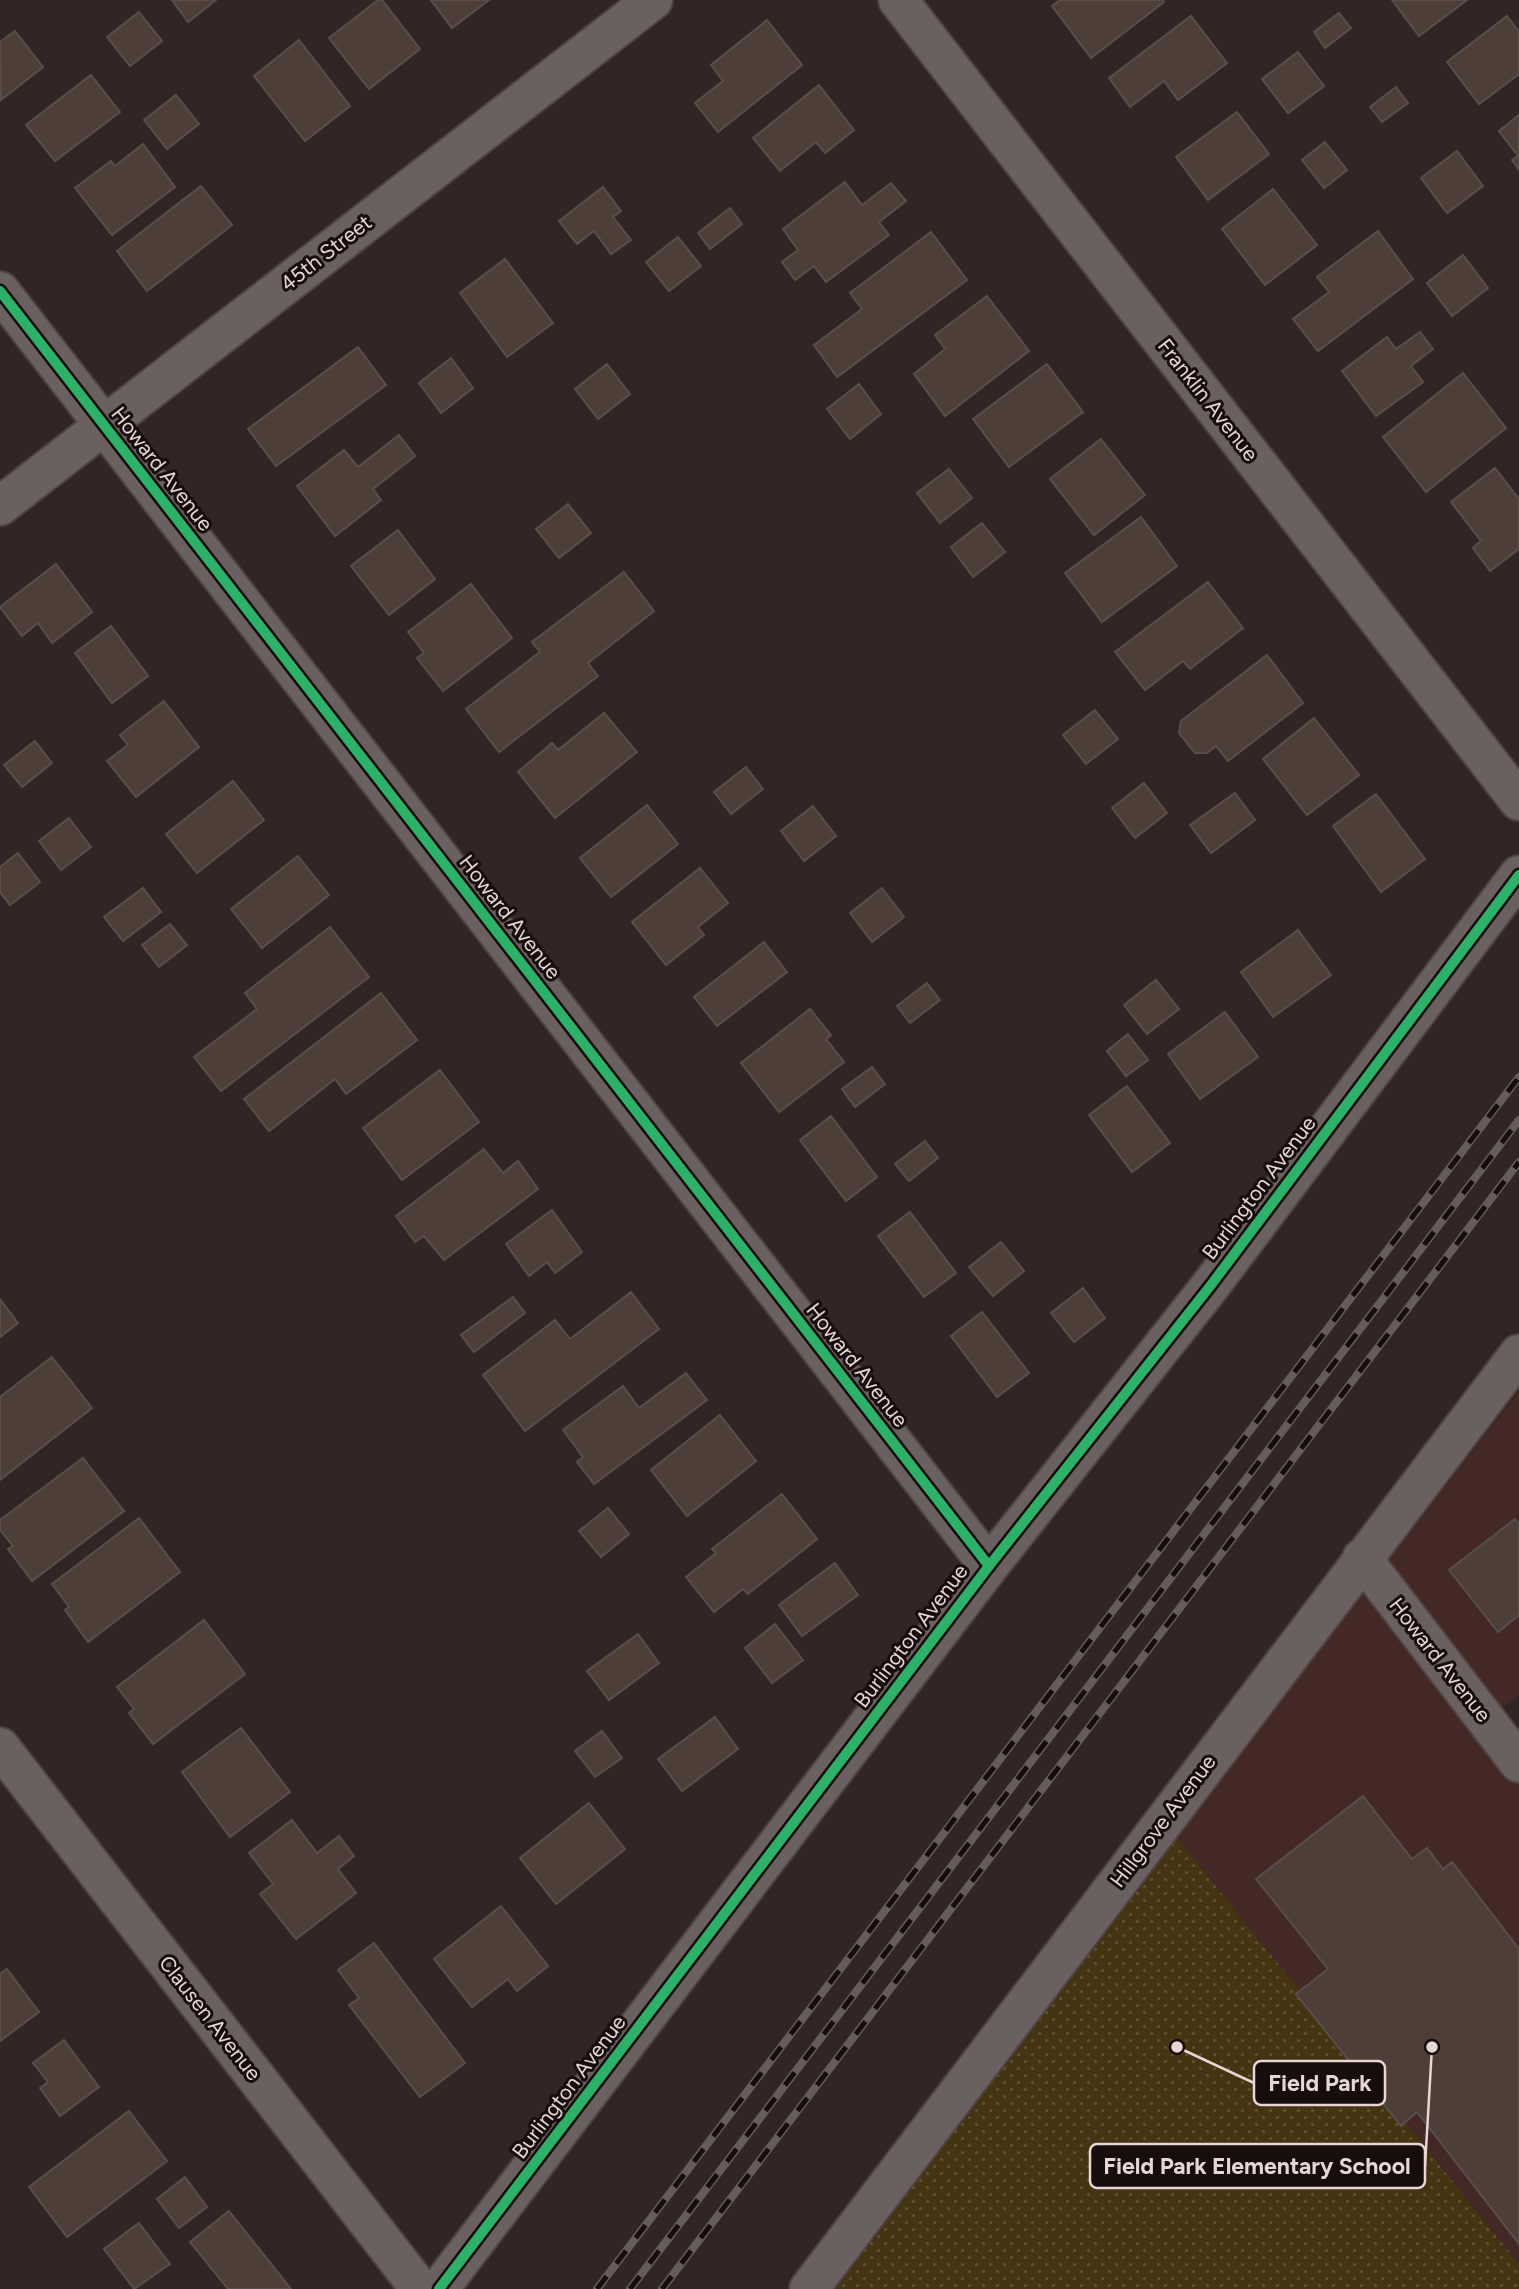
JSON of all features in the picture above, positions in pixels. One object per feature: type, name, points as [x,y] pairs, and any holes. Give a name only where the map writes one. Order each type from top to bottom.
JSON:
[{"type":"street","name":"45th Street","points":[[0,506],[653,0]]},
{"type":"street","name":"Franklin Avenue","points":[[898,0],[1519,801]]},
{"type":"street","name":"Howard Avenue","points":[[0,291],[989,1566]]},
{"type":"street","name":"Burlington Avenue","points":[[439,2289],[989,1566],[1211,1285],[1519,874]]},
{"type":"street","name":"Hillgrove Avenue","points":[[809,2289],[1519,1354]]},
{"type":"street","name":"Howard Avenue","points":[[1362,1558],[1519,1763]]},
{"type":"street","name":"Clausen Avenue","points":[[0,1747],[420,2289]]},
{"type":"shaded area","points":[[1519,1391],[1519,1695],[1497,1711],[1385,1565]]},
{"type":"shaded area","points":[[1361,1578],[1519,1784],[1519,2264],[1170,1829]]},
{"type":"shaded area","points":[[1170,1829],[1519,2264],[1519,2289],[832,2289]]},
{"type":"building","points":[[172,0],[216,0],[188,22]]},
{"type":"building","points":[[378,0],[382,0],[420,49],[369,89],[329,38]]},
{"type":"building","points":[[431,0],[489,0],[452,28]]},
{"type":"building","points":[[1060,0],[1164,2],[1091,58],[1052,6]]},
{"type":"building","points":[[1392,0],[1467,0],[1419,36]]},
{"type":"building","points":[[139,12],[162,41],[130,66],[107,37]]},
{"type":"building","points":[[1339,13],[1351,28],[1325,48],[1314,32]]},
{"type":"building","points":[[1191,16],[1227,63],[1178,100],[1164,81],[1130,107],[1109,78]]},
{"type":"building","points":[[1507,16],[1519,32],[1519,74],[1479,104],[1447,62]]},
{"type":"building","points":[[767,20],[802,65],[718,132],[695,103],[723,81],[711,65]]},
{"type":"building","points":[[15,31],[43,67],[1,100],[0,42]]},
{"type":"building","points":[[299,40],[350,106],[305,141],[254,76]]},
{"type":"building","points":[[1298,52],[1324,86],[1288,113],[1262,79]]},
{"type":"building","points":[[91,75],[120,112],[55,161],[26,125]]},
{"type":"building","points":[[819,85],[854,130],[825,153],[816,142],[780,171],[753,138]]},
{"type":"building","points":[[1396,87],[1408,103],[1382,122],[1370,107]]},
{"type":"building","points":[[176,95],[199,124],[167,149],[144,120]]},
{"type":"building","points":[[1237,112],[1269,154],[1208,200],[1176,157]]},
{"type":"building","points":[[1519,115],[1519,170],[1512,160],[1518,156],[1499,131]]},
{"type":"building","points":[[1325,142],[1347,170],[1324,188],[1302,160]]},
{"type":"building","points":[[143,144],[175,187],[112,235],[75,188],[111,161],[115,166]]},
{"type":"building","points":[[1457,151],[1483,186],[1447,213],[1421,178]]},
{"type":"building","points":[[845,182],[862,205],[891,183],[906,201],[879,222],[889,235],[826,282],[814,266],[795,280],[782,262],[798,250],[783,229]]},
{"type":"building","points":[[201,186],[232,225],[147,291],[117,251]]},
{"type":"building","points":[[603,187],[621,211],[613,217],[631,240],[611,254],[594,231],[577,244],[559,221]]},
{"type":"building","points":[[1273,189],[1317,245],[1265,285],[1222,229]]},
{"type":"building","points":[[730,208],[742,224],[710,249],[698,233]]},
{"type":"building","points":[[1378,231],[1413,279],[1318,351],[1293,319],[1329,292],[1317,277]]},
{"type":"building","points":[[931,232],[967,280],[837,377],[814,345],[862,309],[850,293]]},
{"type":"building","points":[[678,237],[701,266],[669,291],[646,262]]},
{"type":"building","points":[[1463,255],[1488,288],[1452,316],[1427,283]]},
{"type":"building","points":[[505,259],[553,323],[507,357],[460,293]]},
{"type":"building","points":[[987,296],[1029,351],[945,416],[914,374],[945,349],[935,335]]},
{"type":"building","points":[[1420,332],[1433,349],[1411,366],[1423,382],[1376,416],[1342,371],[1387,337],[1396,349]]},
{"type":"building","points":[[358,347],[386,385],[276,466],[248,429]]},
{"type":"building","points":[[451,358],[473,388],[441,413],[419,383]]},
{"type":"building","points":[[607,364],[630,394],[598,419],[575,389]]},
{"type":"building","points":[[1047,364],[1083,412],[1009,467],[973,419]]},
{"type":"building","points":[[1463,373],[1506,428],[1426,492],[1383,437]]},
{"type":"building","points":[[859,384],[881,414],[850,439],[827,409]]},
{"type":"building","points":[[399,435],[415,456],[373,489],[381,500],[335,536],[297,486],[344,450],[358,467]]},
{"type":"building","points":[[1101,439],[1145,495],[1094,535],[1050,479]]},
{"type":"building","points":[[1495,468],[1519,499],[1519,549],[1490,571],[1473,548],[1481,541],[1451,502]]},
{"type":"building","points":[[949,469],[972,498],[940,523],[917,493]]},
{"type":"building","points":[[568,504],[591,533],[559,558],[536,529]]},
{"type":"building","points":[[1141,517],[1177,566],[1102,622],[1065,573]]},
{"type":"building","points":[[982,523],[1005,552],[973,577],[951,547]]},
{"type":"building","points":[[398,530],[435,579],[389,615],[351,566]]},
{"type":"building","points":[[56,564],[92,612],[52,643],[38,623],[22,636],[0,607]]},
{"type":"building","points":[[624,572],[654,611],[588,663],[598,676],[499,752],[466,709],[540,652],[532,642]]},
{"type":"building","points":[[1208,582],[1243,628],[1190,669],[1183,661],[1145,690],[1115,652]]},
{"type":"building","points":[[471,584],[512,638],[443,691],[417,658],[424,653],[408,632]]},
{"type":"building","points":[[111,626],[148,676],[112,703],[75,653]]},
{"type":"building","points":[[1267,655],[1303,703],[1228,761],[1216,746],[1207,753],[1195,753],[1179,733],[1181,721]]},
{"type":"building","points":[[164,701],[199,747],[136,797],[107,761],[128,745],[120,735]]},
{"type":"building","points":[[1095,710],[1118,739],[1086,764],[1063,735]]},
{"type":"building","points":[[604,713],[637,752],[555,818],[518,772],[552,743],[558,750]]},
{"type":"building","points":[[1314,718],[1359,775],[1307,815],[1263,759]]},
{"type":"building","points":[[35,741],[52,763],[22,787],[4,765]]},
{"type":"building","points":[[746,767],[763,789],[731,814],[714,792]]},
{"type":"building","points":[[233,781],[264,820],[197,873],[166,834]]},
{"type":"building","points":[[1144,783],[1167,813],[1135,838],[1112,808]]},
{"type":"building","points":[[1235,793],[1255,820],[1211,853],[1190,825]]},
{"type":"building","points":[[1376,794],[1425,859],[1381,892],[1333,826]]},
{"type":"building","points":[[647,805],[678,844],[611,897],[580,858]]},
{"type":"building","points":[[813,806],[836,836],[804,861],[781,831]]},
{"type":"building","points":[[69,818],[91,847],[61,870],[39,841]]},
{"type":"building","points":[[18,853],[40,882],[10,905],[0,892],[0,867]]},
{"type":"building","points":[[298,856],[329,895],[262,948],[231,909]]},
{"type":"building","points":[[700,868],[728,903],[698,927],[704,935],[666,965],[632,922]]},
{"type":"building","points":[[143,888],[161,912],[123,941],[104,917]]},
{"type":"building","points":[[882,888],[904,917],[872,942],[850,913]]},
{"type":"building","points":[[170,924],[187,945],[159,967],[142,945]]},
{"type":"building","points":[[330,927],[369,977],[221,1091],[194,1057],[257,1009],[245,993]]},
{"type":"building","points":[[1298,930],[1331,975],[1273,1017],[1241,972]]},
{"type":"building","points":[[764,942],[787,972],[717,1026],[694,997]]},
{"type":"building","points":[[1156,980],[1179,1009],[1147,1034],[1124,1005]]},
{"type":"building","points":[[927,983],[940,1000],[910,1023],[897,1006]]},
{"type":"building","points":[[381,993],[417,1040],[346,1094],[335,1079],[269,1131],[244,1099]]},
{"type":"building","points":[[810,1009],[831,1035],[826,1039],[844,1062],[779,1112],[741,1063]]},
{"type":"building","points":[[1225,1012],[1258,1057],[1200,1099],[1168,1054]]},
{"type":"building","points":[[1128,1034],[1148,1060],[1126,1076],[1107,1051]]},
{"type":"building","points":[[872,1067],[885,1084],[855,1107],[842,1089]]},
{"type":"building","points":[[440,1070],[479,1122],[402,1180],[363,1128]]},
{"type":"building","points":[[1127,1086],[1170,1143],[1132,1172],[1089,1115]]},
{"type":"building","points":[[831,1116],[877,1177],[846,1201],[800,1140]]},
{"type":"building","points":[[925,1141],[938,1158],[909,1181],[895,1164]]},
{"type":"building","points":[[484,1149],[503,1173],[518,1161],[538,1189],[444,1260],[424,1236],[415,1242],[396,1216]]},
{"type":"building","points":[[552,1210],[582,1252],[555,1273],[547,1262],[529,1276],[506,1244]]},
{"type":"building","points":[[910,1212],[956,1273],[924,1297],[878,1236]]},
{"type":"building","points":[[1001,1242],[1024,1271],[993,1296],[969,1267]]},
{"type":"building","points":[[1083,1288],[1105,1318],[1074,1342],[1051,1313]]},
{"type":"building","points":[[631,1292],[659,1329],[525,1431],[483,1375],[555,1320],[570,1339]]},
{"type":"building","points":[[513,1297],[525,1313],[474,1352],[461,1335]]},
{"type":"building","points":[[0,1299],[18,1323],[0,1337]]},
{"type":"building","points":[[982,1312],[1029,1373],[997,1397],[951,1336]]},
{"type":"building","points":[[52,1357],[92,1408],[0,1480],[0,1397]]},
{"type":"building","points":[[686,1373],[707,1400],[594,1484],[577,1462],[583,1457],[563,1430],[623,1386],[639,1408]]},
{"type":"building","points":[[720,1415],[756,1461],[687,1516],[651,1470]]},
{"type":"building","points":[[83,1458],[124,1511],[32,1581],[8,1549],[13,1546],[0,1530],[0,1520]]},
{"type":"building","points":[[782,1494],[817,1539],[748,1594],[743,1589],[714,1612],[686,1577],[716,1553],[712,1549]]},
{"type":"building","points":[[608,1508],[629,1534],[601,1557],[579,1531]]},
{"type":"building","points":[[139,1518],[180,1572],[88,1642],[65,1610],[69,1607],[52,1584]]},
{"type":"building","points":[[1515,1519],[1519,1524],[1519,1615],[1498,1632],[1449,1570]]},
{"type":"building","points":[[835,1563],[858,1595],[802,1636],[779,1605]]},
{"type":"building","points":[[204,1620],[245,1674],[153,1744],[129,1713],[134,1709],[117,1687]]},
{"type":"building","points":[[775,1624],[803,1660],[772,1683],[745,1648]]},
{"type":"building","points":[[638,1634],[659,1663],[609,1700],[587,1671]]},
{"type":"building","points":[[715,1717],[738,1749],[682,1791],[658,1759]]},
{"type":"building","points":[[241,1728],[290,1792],[230,1837],[182,1772]]},
{"type":"building","points":[[602,1731],[622,1758],[595,1777],[575,1751]]},
{"type":"building","points":[[1363,1796],[1412,1859],[1427,1848],[1443,1869],[1452,1862],[1519,1949],[1519,2244],[1417,2112],[1401,2126],[1296,1994],[1328,1969],[1256,1879]]},
{"type":"building","points":[[589,1803],[625,1849],[556,1904],[520,1858]]},
{"type":"building","points":[[292,1820],[317,1853],[339,1836],[354,1856],[338,1869],[356,1893],[296,1939],[260,1894],[273,1884],[249,1853]]},
{"type":"building","points":[[501,1906],[548,1966],[517,1991],[508,1979],[472,2007],[434,1959]]},
{"type":"building","points":[[374,1943],[465,2063],[420,2097],[349,2005],[359,1998],[338,1970]]},
{"type":"building","points":[[7,1969],[39,2012],[0,2041],[0,1974]]},
{"type":"building","points":[[64,2040],[99,2087],[60,2116],[40,2088],[48,2082],[33,2063]]},
{"type":"building","points":[[129,2111],[167,2161],[67,2237],[29,2187]]},
{"type":"building","points":[[185,2177],[207,2207],[179,2228],[157,2199]]},
{"type":"building","points":[[229,2211],[291,2289],[228,2289],[190,2242]]},
{"type":"building","points":[[139,2223],[170,2264],[134,2289],[104,2249]]},
{"type":"railway","points":[[597,2289],[1519,1077]]},
{"type":"railway","points":[[630,2289],[1519,1120]]},
{"type":"railway","points":[[662,2289],[1519,1162]]},
{"type":"cycle path","points":[[0,291],[989,1566]]},
{"type":"cycle path","points":[[439,2289],[989,1566],[1211,1285],[1519,875]]},
{"type":"place","name":"Field Park","points":[[1177,2047]]},
{"type":"place","name":"Field Park Elementary School","points":[[1432,2047]]}]
